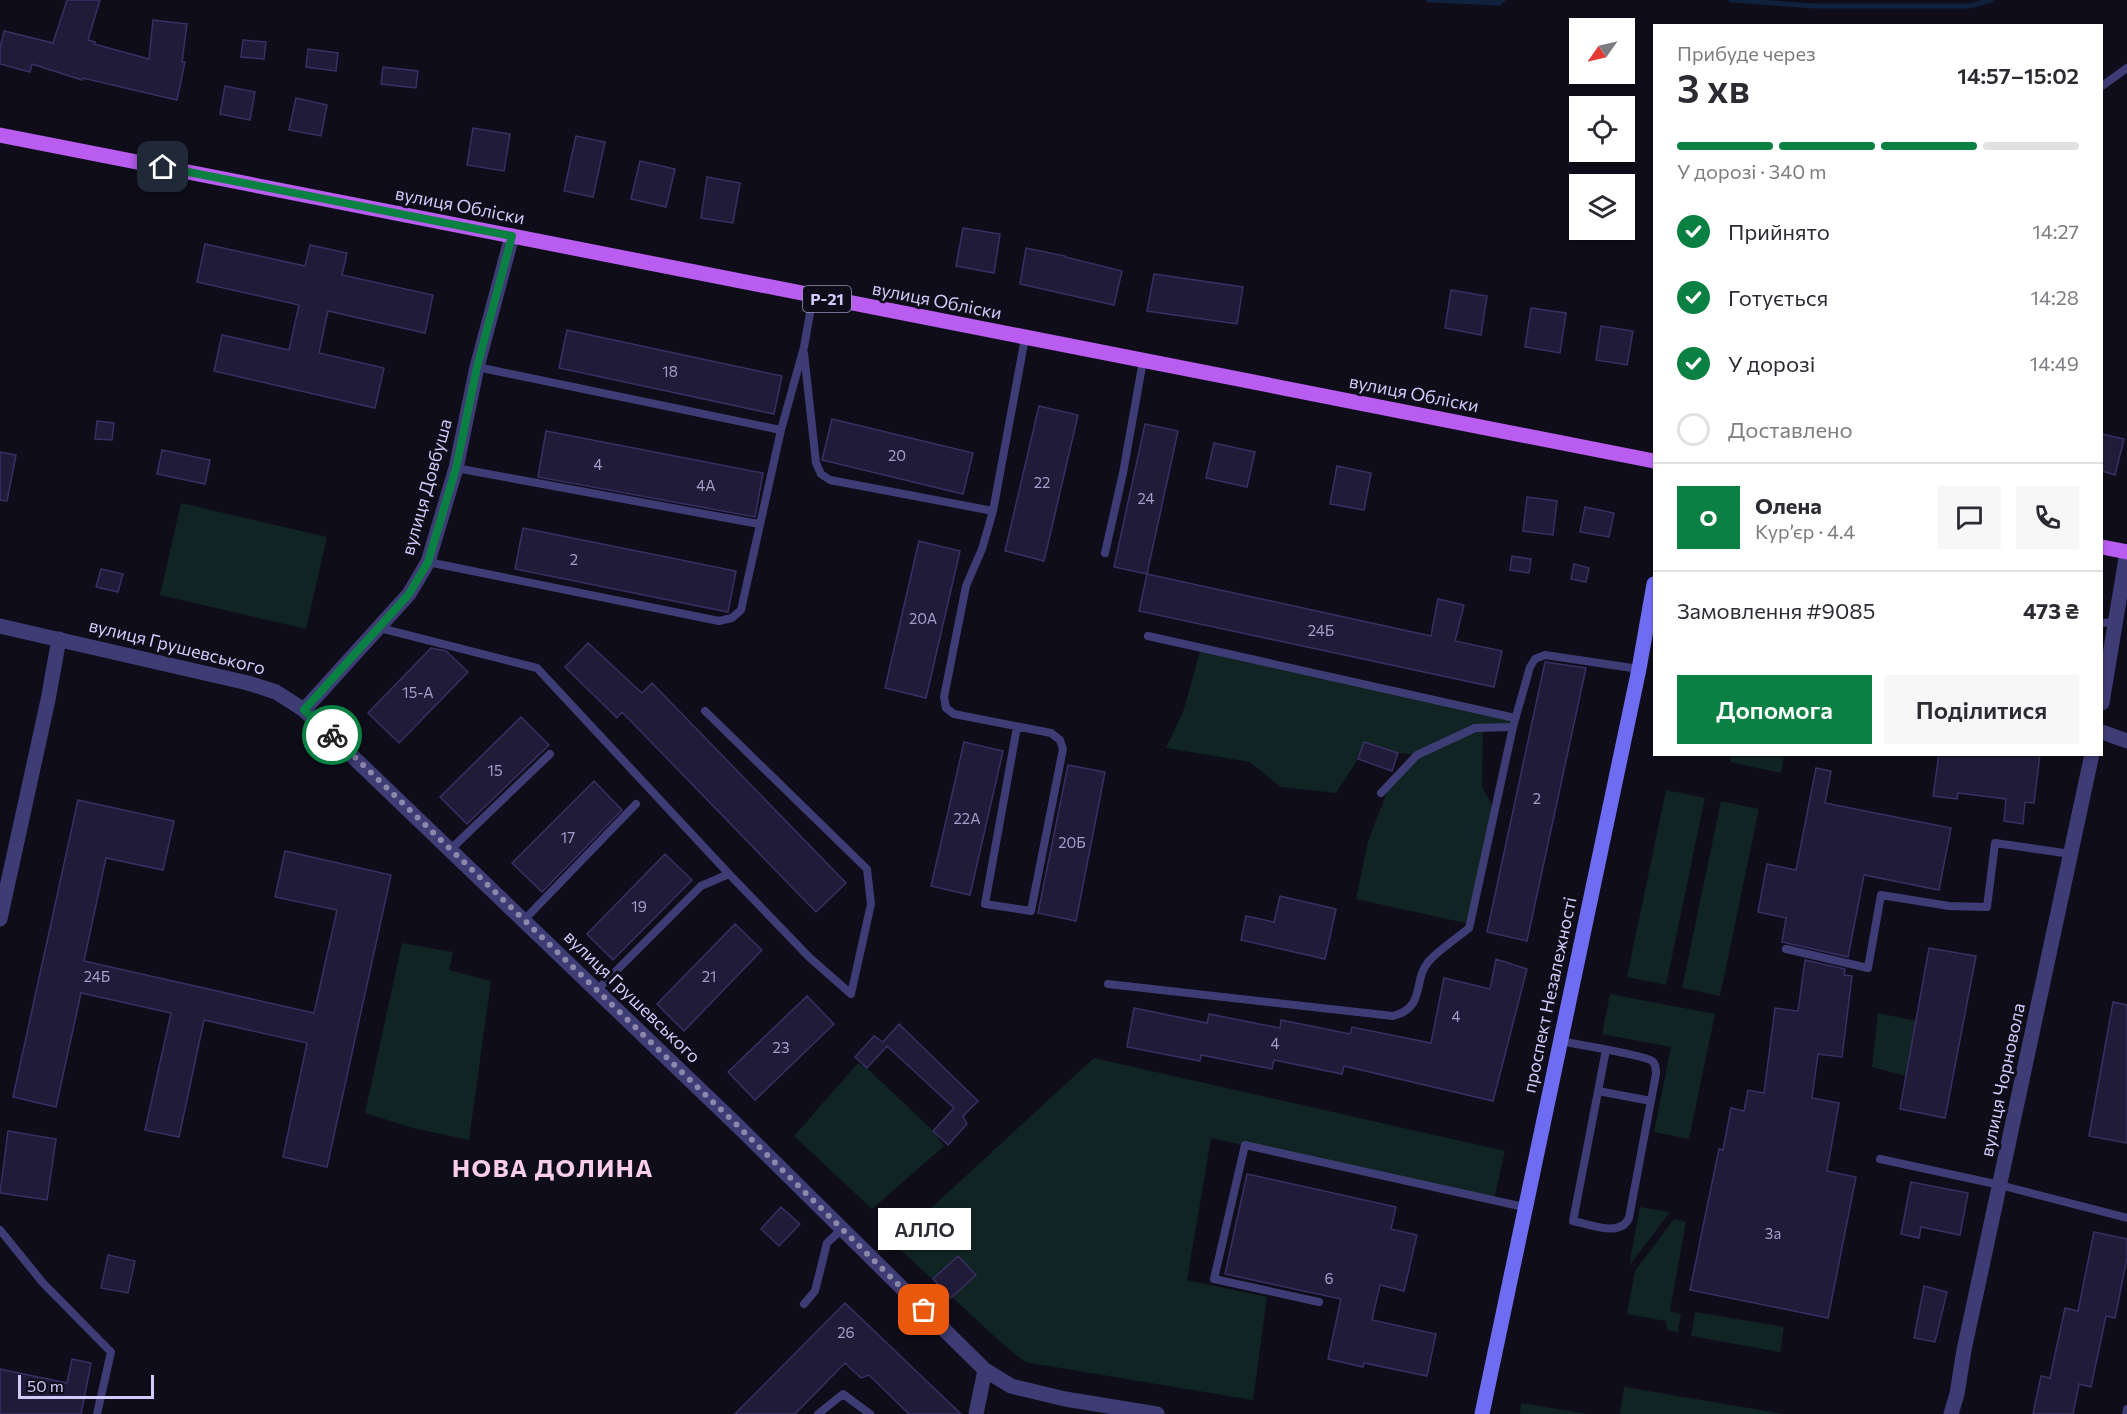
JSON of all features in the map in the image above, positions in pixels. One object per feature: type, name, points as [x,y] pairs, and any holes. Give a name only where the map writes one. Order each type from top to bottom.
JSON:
[{"type":"main road","name":"вулиця Обліски","points":[[0,135],[1653,461]]},
{"type":"main road","points":[[2103,547],[2127,552]]},
{"type":"main road","name":"проспект Незалежності","points":[[1482,1414],[1639,669],[1653,590]]},
{"type":"street","name":"вулиця Довбуша","points":[[304,710],[409,594],[428,562],[456,468],[477,367],[512,236]]},
{"type":"street","points":[[2103,690],[2108,622],[2127,552]]},
{"type":"street","name":"вулиця Грушевського","points":[[0,626],[248,683],[276,693],[304,710],[597,990],[985,1370],[1011,1386],[1065,1400],[1157,1414]]},
{"type":"street","points":[[0,919],[6,862],[48,700],[59,639]]},
{"type":"street","points":[[2103,732],[2127,741]]},
{"type":"street","name":"вулиця Чорновола","points":[[1951,1414],[2092,756]]},
{"type":"street","points":[[976,1414],[985,1370]]},
{"type":"lane","points":[[2103,85],[2127,68]]},
{"type":"lane","points":[[428,562],[719,621],[732,618],[741,610],[781,430],[804,347],[813,296]]},
{"type":"lane","points":[[1017,727],[985,904],[1031,911],[1063,749],[1060,740],[1051,734],[954,714],[946,708],[944,697],[966,586],[982,549],[993,511],[1025,338]]},
{"type":"lane","points":[[804,347],[816,463],[821,474],[830,480],[993,511]]},
{"type":"lane","points":[[1105,553],[1123,473],[1143,361]]},
{"type":"lane","points":[[477,367],[781,430]]},
{"type":"lane","points":[[456,468],[759,525]]},
{"type":"lane","points":[[380,628],[537,668],[729,874],[809,957],[851,994],[871,904],[867,869],[705,711]]},
{"type":"lane","points":[[1148,636],[1514,722]]},
{"type":"lane","points":[[1108,984],[1393,1016],[1404,1013],[1413,1005],[1427,962],[1470,924],[1514,722],[1530,667],[1535,659],[1545,655],[1639,669]]},
{"type":"lane","points":[[1381,793],[1417,755],[1474,728],[1514,722]]},
{"type":"lane","points":[[451,849],[550,754]]},
{"type":"lane","points":[[524,920],[636,804]]},
{"type":"lane","points":[[1786,949],[1868,968],[1881,895],[1949,906],[1988,907],[1995,843],[2071,854]]},
{"type":"lane","points":[[597,990],[701,886],[729,874]]},
{"type":"lane","points":[[1560,1041],[1606,1050],[1645,1058],[1654,1063],[1656,1070],[1629,1218],[1623,1226],[1613,1228],[1573,1221],[1606,1050]]},
{"type":"lane","points":[[1598,1091],[1651,1101]]},
{"type":"lane","points":[[1319,1302],[1214,1279],[1245,1145],[1524,1207]]},
{"type":"lane","points":[[1880,1159],[2000,1185],[2127,1218]]},
{"type":"lane","points":[[804,1304],[815,1291],[827,1243],[842,1229]]},
{"type":"lane","points":[[0,1230],[43,1283],[111,1353],[97,1414]]},
{"type":"lane","points":[[818,1414],[843,1394],[870,1414]]},
{"type":"lane","points":[[2126,1414],[2127,1409]]},
{"type":"green space","points":[[1428,0],[1501,0],[1499,3]]},
{"type":"green space","points":[[181,503],[327,537],[306,629],[160,595]]},
{"type":"green space","points":[[1201,648],[1515,718],[1513,727],[1483,728],[1482,787],[1495,810],[1470,924],[1356,899],[1368,841],[1389,787],[1416,755],[1398,753],[1364,742],[1358,759],[1336,793],[1281,787],[1250,762],[1166,748],[1183,712]]},
{"type":"green space","points":[[1731,756],[1784,756],[1781,773],[1730,762]]},
{"type":"green space","points":[[1666,790],[1705,798],[1666,985],[1627,977]]},
{"type":"green space","points":[[1721,801],[1759,809],[1720,996],[1682,988]]},
{"type":"green space","points":[[402,943],[453,952],[449,970],[491,981],[469,1140],[413,1128],[365,1113]]},
{"type":"green space","points":[[1610,994],[1715,1014],[1689,1139],[1654,1132],[1671,1047],[1602,1034]]},
{"type":"green space","points":[[1878,1013],[1916,1021],[1906,1076],[1872,1067]]},
{"type":"green space","points":[[1094,1058],[1505,1151],[1494,1199],[1211,1138],[1187,1280],[1267,1297],[1253,1400],[1025,1362],[893,1243]]},
{"type":"green space","points":[[858,1063],[867,1068],[933,1131],[944,1146],[872,1209],[794,1136]]},
{"type":"green space","points":[[1640,1207],[1670,1212],[1629,1266]]},
{"type":"green space","points":[[1674,1219],[1686,1222],[1670,1311],[1681,1314],[1678,1332],[1667,1330],[1666,1321],[1627,1314],[1635,1271]]},
{"type":"green space","points":[[1695,1312],[1784,1327],[1780,1352],[1691,1336]]},
{"type":"green space","points":[[1625,1387],[1784,1414],[1620,1414]]},
{"type":"green space","points":[[1521,1403],[1587,1414],[1520,1414]]},
{"type":"building","points":[[67,0],[100,0],[88,40],[95,42],[94,44],[149,59],[153,20],[187,24],[182,62],[185,62],[177,100],[83,78],[82,80],[32,64],[30,72],[0,64],[0,48],[4,31],[53,43]]},
{"type":"building","points":[[243,40],[266,42],[264,59],[241,57]]},
{"type":"building","points":[[308,49],[338,53],[336,71],[306,67]]},
{"type":"building","points":[[383,67],[418,71],[416,88],[381,84]]},
{"type":"building","points":[[225,86],[255,92],[250,120],[220,114]]},
{"type":"building","points":[[296,98],[327,105],[321,136],[289,130]]},
{"type":"building","points":[[473,128],[510,134],[504,171],[467,165]]},
{"type":"building","points":[[576,136],[605,142],[593,197],[564,191]]},
{"type":"building","points":[[640,161],[675,169],[666,207],[631,199]]},
{"type":"building","points":[[707,177],[740,183],[733,223],[701,218]]},
{"type":"building","points":[[963,228],[1000,234],[994,273],[956,266]]},
{"type":"building","points":[[205,244],[305,266],[310,245],[347,253],[342,275],[433,295],[425,333],[328,311],[319,353],[384,368],[375,408],[214,371],[222,335],[289,350],[299,305],[197,282]]},
{"type":"building","points":[[1026,248],[1122,271],[1114,305],[1020,284]]},
{"type":"building","points":[[1154,274],[1243,287],[1237,324],[1147,311]]},
{"type":"building","points":[[1451,290],[1487,296],[1481,335],[1445,328]]},
{"type":"building","points":[[1531,308],[1566,313],[1560,353],[1525,347]]},
{"type":"building","points":[[1601,326],[1633,331],[1627,365],[1596,360]]},
{"type":"building","points":[[567,330],[782,376],[774,414],[559,368]]},
{"type":"building","points":[[1039,406],[1078,415],[1044,561],[1005,551]]},
{"type":"building","points":[[832,419],[973,453],[963,494],[822,460]]},
{"type":"building","points":[[97,421],[114,423],[112,440],[95,439]]},
{"type":"building","points":[[1145,424],[1178,431],[1147,574],[1114,567]]},
{"type":"building","points":[[546,431],[763,473],[755,517],[538,477]]},
{"type":"building","points":[[2103,434],[2124,439],[2115,475],[2103,471]]},
{"type":"building","points":[[1214,443],[1255,452],[1247,487],[1206,478]]},
{"type":"building","points":[[162,450],[210,460],[205,484],[157,474]]},
{"type":"building","points":[[0,452],[16,455],[7,501],[0,500]]},
{"type":"building","points":[[1337,466],[1371,473],[1364,510],[1330,504]]},
{"type":"building","points":[[1527,497],[1557,501],[1553,535],[1523,531]]},
{"type":"building","points":[[1585,507],[1614,513],[1609,537],[1580,532]]},
{"type":"building","points":[[523,528],[736,571],[728,612],[515,569]]},
{"type":"building","points":[[919,541],[960,551],[926,698],[885,688]]},
{"type":"building","points":[[1512,556],[1531,559],[1529,573],[1510,570]]},
{"type":"building","points":[[1574,564],[1589,568],[1586,582],[1571,579]]},
{"type":"building","points":[[101,569],[123,574],[118,592],[96,587]]},
{"type":"building","points":[[1147,574],[1431,636],[1438,599],[1464,605],[1455,641],[1502,651],[1494,687],[1139,611]]},
{"type":"building","points":[[588,643],[642,693],[652,683],[846,883],[816,912],[622,712],[617,718],[565,667]]},
{"type":"building","points":[[431,648],[446,651],[468,672],[399,743],[368,713]]},
{"type":"building","points":[[1545,662],[1586,668],[1527,941],[1487,932]]},
{"type":"building","points":[[521,717],[549,745],[467,824],[440,797]]},
{"type":"building","points":[[964,742],[1003,751],[970,895],[931,886]]},
{"type":"building","points":[[1364,742],[1398,753],[1392,771],[1358,759]]},
{"type":"building","points":[[1939,756],[2040,756],[2034,803],[2025,802],[2023,824],[2004,821],[2006,799],[1958,793],[1957,799],[1933,796]]},
{"type":"building","points":[[1068,765],[1105,772],[1076,921],[1038,913]]},
{"type":"building","points":[[1816,768],[1831,771],[1825,803],[1951,828],[1939,890],[1864,875],[1848,957],[1782,942],[1786,918],[1758,912],[1767,864],[1796,870]]},
{"type":"building","points":[[594,781],[622,810],[542,892],[512,863]]},
{"type":"building","points":[[78,800],[174,821],[163,870],[106,858],[84,961],[314,1013],[337,910],[275,897],[285,851],[391,875],[327,1167],[283,1157],[307,1043],[204,1020],[179,1137],[145,1130],[171,1013],[81,993],[56,1107],[13,1097]]},
{"type":"building","points":[[665,854],[692,880],[613,960],[587,934]]},
{"type":"building","points":[[1280,896],[1336,909],[1325,959],[1241,940],[1246,916],[1274,922]]},
{"type":"building","points":[[735,924],[762,950],[684,1031],[657,1004]]},
{"type":"building","points":[[1929,948],[1976,956],[1945,1118],[1900,1109]]},
{"type":"building","points":[[1496,959],[1527,969],[1493,1101],[1344,1066],[1342,1074],[1274,1060],[1272,1069],[1201,1055],[1200,1061],[1127,1047],[1134,1008],[1207,1023],[1209,1014],[1280,1028],[1281,1020],[1350,1034],[1352,1027],[1431,1043],[1444,978],[1490,989]]},
{"type":"building","points":[[1805,960],[1845,969],[1844,975],[1852,976],[1842,1057],[1818,1054],[1812,1098],[1839,1103],[1827,1171],[1856,1177],[1828,1318],[1690,1290],[1719,1149],[1723,1150],[1731,1108],[1744,1111],[1748,1090],[1764,1093],[1775,1008],[1798,1011]]},
{"type":"building","points":[[807,996],[834,1024],[755,1100],[728,1072]]},
{"type":"building","points":[[2113,1002],[2127,1005],[2127,1143],[2089,1136]]},
{"type":"building","points":[[899,1024],[978,1101],[963,1116],[967,1124],[948,1145],[933,1131],[954,1108],[887,1046],[867,1068],[855,1057],[874,1036],[883,1042]]},
{"type":"building","points":[[8,1131],[56,1139],[47,1200],[0,1193]]},
{"type":"building","points":[[1247,1174],[1396,1207],[1391,1229],[1417,1235],[1404,1291],[1380,1285],[1372,1320],[1436,1334],[1427,1376],[1364,1363],[1363,1367],[1328,1359],[1341,1299],[1225,1274]]},
{"type":"building","points":[[1911,1182],[1968,1193],[1960,1235],[1921,1227],[1919,1238],[1901,1234]]},
{"type":"building","points":[[781,1207],[800,1224],[779,1246],[761,1229]]},
{"type":"building","points":[[2094,1232],[2127,1239],[2127,1258],[2115,1318],[2106,1316],[2091,1387],[2079,1384],[2073,1414],[2033,1414],[2041,1376],[2050,1378],[2065,1308],[2078,1311]]},
{"type":"building","points":[[108,1255],[135,1261],[128,1293],[101,1288]]},
{"type":"building","points":[[958,1256],[976,1275],[951,1298],[933,1279]]},
{"type":"building","points":[[1924,1286],[1947,1292],[1935,1342],[1914,1338]]},
{"type":"building","points":[[845,1303],[961,1414],[909,1414],[869,1375],[861,1378],[845,1363],[795,1414],[735,1414]]},
{"type":"building","points":[[72,1359],[91,1363],[81,1414],[0,1414],[0,1369],[67,1383]]},
{"type":"waterway","points":[[1428,0],[1499,3],[1503,0]]},
{"type":"waterway","points":[[1731,0],[1814,6],[1970,6],[1991,0]]},
{"type":"way so far","points":[[332,735],[740,1128],[924,1310]]},
{"type":"place","name":"АЛЛО","points":[[924,1310]]},
{"type":"district","name":"НОВА ДОЛИНА","points":[[553,1169]]},
{"type":"route","points":[[163,167],[512,236],[477,367],[456,468],[428,562],[409,594],[304,710],[332,735]]}]
